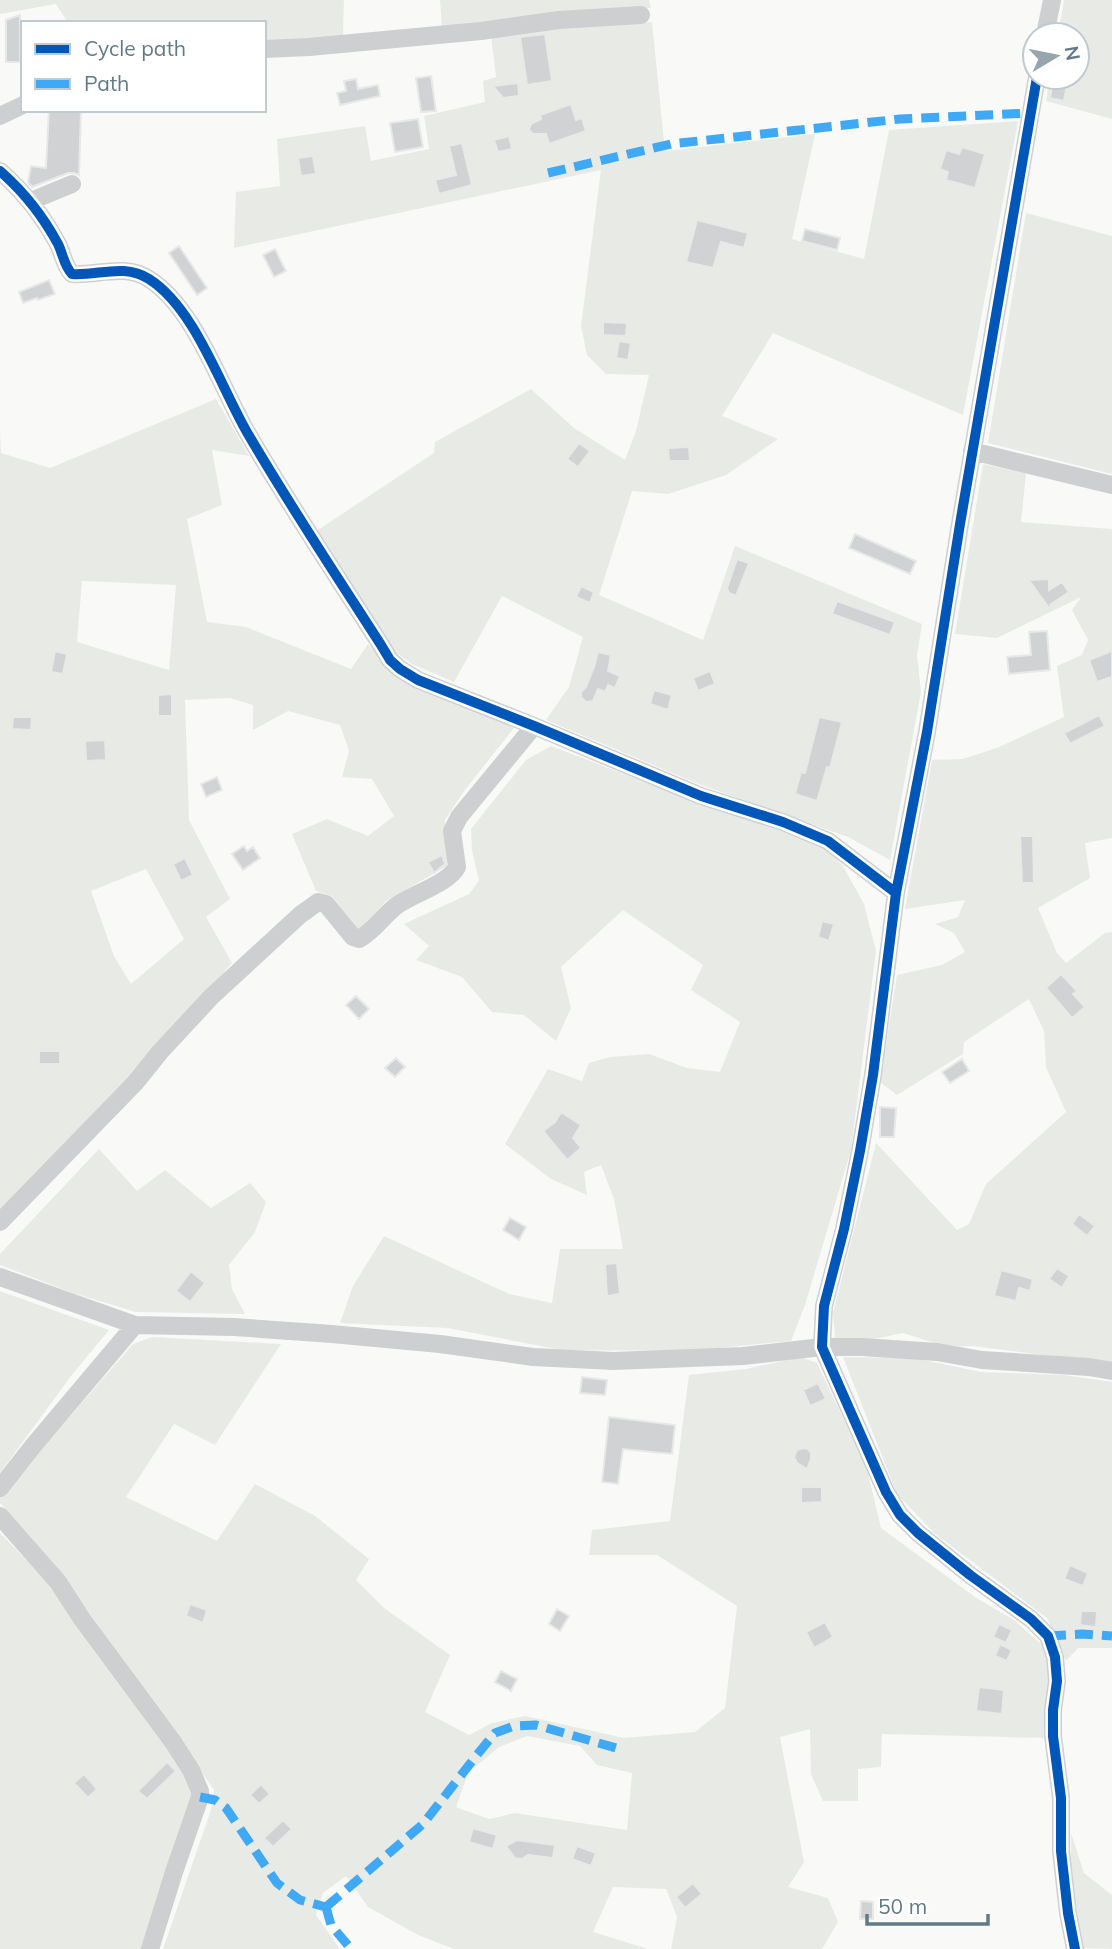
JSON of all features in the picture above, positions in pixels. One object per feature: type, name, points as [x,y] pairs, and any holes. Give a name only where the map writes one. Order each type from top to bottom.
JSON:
[{"type":"street","points":[[1048,21],[1052,0]]},
{"type":"street","points":[[266,49],[481,31],[559,20],[641,15]]},
{"type":"street","points":[[1035,91],[972,451],[927,733],[895,893],[873,1075],[847,1216],[824,1306],[822,1347],[886,1492],[900,1515],[918,1533],[1031,1619],[1048,1636],[1055,1657],[1057,1681],[1053,1736],[1060,1798],[1061,1851],[1075,1949]]},
{"type":"street","points":[[0,116],[21,106]]},
{"type":"street","points":[[0,171],[31,201],[60,247],[67,268],[72,274],[113,270],[131,272],[150,279],[177,303],[281,490],[390,660],[400,669],[418,680],[701,796],[783,822],[828,841],[895,893]]},
{"type":"street","points":[[31,201],[72,184]]},
{"type":"street","points":[[972,451],[1112,485]]},
{"type":"street","points":[[0,1222],[135,1083],[211,997],[300,915],[318,902],[326,904],[353,937],[359,939],[396,906],[455,872],[457,867],[452,831],[459,817],[534,726]]},
{"type":"street","points":[[0,1277],[135,1325],[234,1327],[332,1334],[440,1343],[533,1357],[613,1361],[743,1356],[822,1347],[889,1348],[937,1352],[982,1360],[1112,1371]]},
{"type":"street","points":[[0,1488],[135,1325]]},
{"type":"street","points":[[0,1516],[58,1582],[82,1619],[173,1742],[191,1770],[200,1791],[201,1797],[150,1949]]},
{"type":"shaded area","points":[[0,0],[344,0],[343,38],[266,41],[266,21],[67,21],[56,4],[0,14]]},
{"type":"shaded area","points":[[440,0],[649,0],[651,8],[579,12],[442,27]]},
{"type":"shaded area","points":[[1064,0],[1112,0],[1112,119],[1046,101],[1048,91],[1091,91],[1091,21],[1060,21]]},
{"type":"shaded area","points":[[652,22],[665,151],[815,134],[792,239],[864,259],[889,130],[1018,121],[963,415],[773,333],[722,416],[778,439],[726,475],[668,494],[632,491],[599,595],[703,640],[735,546],[922,624],[917,655],[921,692],[890,860],[848,837],[696,783],[546,720],[569,687],[583,637],[502,596],[454,682],[412,664],[391,649],[315,532],[434,453],[435,442],[531,389],[574,428],[625,460],[636,431],[649,375],[606,374],[587,355],[581,326],[601,170],[234,248],[236,192],[280,186],[277,139],[365,126],[371,161],[429,149],[424,116],[485,102],[483,81],[496,77],[491,35],[566,25]]},
{"type":"shaded area","points":[[1026,213],[1112,236],[1112,474],[988,443]]},
{"type":"shaded area","points":[[216,399],[249,456],[212,450],[222,505],[187,519],[207,622],[246,627],[351,669],[368,644],[399,679],[514,728],[464,791],[445,820],[447,866],[386,901],[359,932],[332,896],[316,891],[292,834],[327,819],[368,836],[394,816],[372,779],[342,777],[349,751],[340,725],[288,711],[253,730],[253,705],[230,698],[185,700],[189,820],[230,899],[206,917],[232,963],[131,1079],[0,1214],[0,430],[1,453],[50,468]],"holes":[[[82,581],[176,585],[169,670],[77,642]],[[146,869],[184,939],[131,984],[114,956],[91,891]]]},
{"type":"shaded area","points":[[983,464],[1026,473],[1021,522],[1112,529],[1112,838],[1085,843],[1090,878],[1038,908],[1057,953],[1066,963],[1105,933],[1112,932],[1112,1364],[973,1346],[947,1347],[903,1333],[875,1339],[835,1338],[833,1313],[876,1143],[957,1230],[969,1224],[986,1184],[1066,1112],[1046,1067],[1044,1031],[1029,999],[964,1042],[963,1054],[897,1095],[880,1082],[897,975],[942,965],[965,952],[954,933],[935,924],[958,917],[965,900],[905,909],[932,760],[962,759],[997,748],[1064,717],[1057,666],[1082,655],[1088,640],[1072,610],[1081,597],[997,638],[955,634]]},
{"type":"shaded area","points":[[551,746],[825,848],[843,866],[864,904],[876,951],[851,1150],[805,1305],[791,1341],[688,1351],[561,1350],[448,1328],[340,1323],[353,1286],[384,1236],[509,1294],[552,1303],[560,1249],[623,1249],[614,1199],[601,1165],[584,1172],[587,1195],[551,1179],[505,1144],[548,1069],[582,1081],[589,1063],[610,1057],[649,1054],[687,1068],[720,1072],[740,1022],[691,990],[703,965],[623,910],[561,967],[571,1008],[556,1041],[524,1015],[492,1012],[462,977],[416,960],[429,946],[404,924],[469,894],[479,881],[472,850],[471,829],[526,760]]},
{"type":"shaded area","points":[[99,1149],[137,1191],[165,1170],[211,1208],[250,1183],[266,1202],[255,1232],[229,1265],[232,1289],[245,1314],[136,1312],[73,1293],[0,1265],[0,1254]]},
{"type":"shaded area","points":[[0,1291],[109,1330],[71,1376],[0,1473]]},
{"type":"shaded area","points":[[152,1337],[281,1344],[215,1445],[174,1424],[126,1497],[217,1541],[255,1484],[315,1516],[369,1559],[356,1580],[384,1608],[450,1655],[425,1712],[469,1735],[492,1723],[525,1716],[624,1738],[695,1732],[725,1708],[737,1606],[657,1555],[589,1555],[592,1530],[670,1521],[689,1375],[746,1369],[801,1357],[817,1363],[867,1469],[881,1528],[975,1597],[1014,1620],[1041,1644],[1049,1661],[1045,1738],[882,1734],[881,1767],[858,1769],[858,1801],[823,1801],[811,1774],[810,1729],[780,1737],[804,1862],[788,1887],[828,1898],[838,1922],[822,1949],[671,1949],[677,1917],[666,1889],[613,1887],[593,1932],[648,1949],[454,1949],[418,1935],[368,1907],[346,1876],[323,1893],[316,1915],[340,1949],[163,1949],[211,1810],[214,1790],[61,1573],[0,1503],[0,1497],[133,1344]],"holes":[[[527,1736],[580,1746],[597,1765],[632,1773],[627,1830],[515,1813],[489,1819],[456,1807],[468,1773],[499,1747]]]},
{"type":"shaded area","points":[[843,1357],[914,1358],[981,1372],[1064,1375],[1112,1382],[1112,1648],[1078,1648],[1066,1661],[1047,1618],[934,1533],[897,1494]]},
{"type":"shaded area","points":[[0,1533],[50,1584],[185,1772],[192,1795],[141,1949],[0,1949]]},
{"type":"shaded area","points":[[1071,1833],[1084,1873],[1112,1895],[1112,1949],[1083,1948],[1071,1876]]},
{"type":"building","points":[[20,15],[20,62],[6,62],[6,20]]},
{"type":"building","points":[[545,34],[552,81],[527,85],[520,37]]},
{"type":"building","points":[[431,76],[436,111],[421,112],[416,78]]},
{"type":"building","points":[[356,79],[358,89],[378,85],[380,96],[340,105],[337,93],[346,91],[344,81]]},
{"type":"building","points":[[518,83],[519,96],[503,98],[493,86]]},
{"type":"building","points":[[1051,91],[1066,91],[1064,101],[1050,98]]},
{"type":"building","points":[[571,104],[576,120],[582,118],[586,131],[549,144],[546,134],[533,134],[529,130],[531,124],[541,119],[540,115]]},
{"type":"building","points":[[49,112],[81,112],[79,175],[68,173],[32,187],[28,182],[31,166],[46,168]]},
{"type":"building","points":[[418,119],[423,147],[395,152],[390,123]]},
{"type":"building","points":[[509,136],[512,149],[498,152],[494,140]]},
{"type":"building","points":[[462,143],[472,185],[439,194],[435,180],[456,175],[449,146]]},
{"type":"building","points":[[962,147],[985,154],[975,188],[946,180],[948,172],[940,169],[946,150],[959,154]]},
{"type":"building","points":[[313,156],[316,174],[301,176],[298,158]]},
{"type":"building","points":[[697,220],[748,233],[744,248],[721,242],[713,268],[686,262]]},
{"type":"building","points":[[805,229],[840,238],[837,250],[802,241]]},
{"type":"building","points":[[179,246],[207,288],[197,295],[169,253]]},
{"type":"building","points":[[275,249],[286,271],[274,277],[263,255]]},
{"type":"building","points":[[49,280],[55,294],[23,303],[19,292]]},
{"type":"building","points":[[603,322],[627,323],[626,336],[603,335]]},
{"type":"building","points":[[619,341],[631,343],[628,360],[616,358]]},
{"type":"building","points":[[579,443],[590,451],[578,467],[567,459]]},
{"type":"building","points":[[689,447],[690,461],[669,461],[668,448]]},
{"type":"building","points":[[855,534],[916,561],[910,574],[849,548]]},
{"type":"building","points":[[737,559],[749,563],[736,596],[729,593],[727,588]]},
{"type":"building","points":[[1049,579],[1049,590],[1062,582],[1069,592],[1050,605],[1051,611],[1029,580]]},
{"type":"building","points":[[581,586],[594,592],[590,603],[576,597]]},
{"type":"building","points":[[837,601],[895,622],[890,635],[832,614]]},
{"type":"building","points":[[1047,631],[1050,670],[1009,674],[1007,657],[1031,655],[1029,632]]},
{"type":"building","points":[[55,651],[67,654],[63,674],[51,672]]},
{"type":"building","points":[[1112,651],[1112,677],[1097,682],[1089,660]]},
{"type":"building","points":[[598,652],[611,655],[608,671],[620,676],[615,688],[608,685],[605,692],[598,689],[593,701],[586,702],[581,697],[581,692],[586,687]]},
{"type":"building","points":[[710,671],[715,684],[698,691],[693,678]]},
{"type":"building","points":[[654,690],[672,695],[668,710],[650,704]]},
{"type":"building","points":[[172,694],[172,716],[158,716],[158,695]]},
{"type":"building","points":[[1099,715],[1105,726],[1070,744],[1064,733]]},
{"type":"building","points":[[13,717],[32,717],[31,730],[12,729]]},
{"type":"building","points":[[819,717],[842,722],[830,768],[827,767],[817,801],[795,794],[801,772],[805,773]]},
{"type":"building","points":[[105,740],[106,760],[86,761],[85,741]]},
{"type":"building","points":[[217,777],[222,790],[206,797],[201,784]]},
{"type":"building","points":[[1020,836],[1033,836],[1034,883],[1022,883]]},
{"type":"building","points":[[244,846],[247,851],[253,847],[260,858],[243,870],[232,854]]},
{"type":"building","points":[[442,855],[445,864],[434,873],[428,862]]},
{"type":"building","points":[[185,858],[193,875],[181,881],[173,864]]},
{"type":"building","points":[[822,921],[834,924],[829,941],[818,937]]},
{"type":"building","points":[[1061,974],[1077,991],[1073,994],[1085,1007],[1072,1018],[1046,988]]},
{"type":"building","points":[[356,996],[369,1009],[359,1019],[346,1005]]},
{"type":"building","points":[[39,1051],[60,1051],[60,1064],[39,1064]]},
{"type":"building","points":[[396,1058],[405,1067],[395,1077],[385,1068]]},
{"type":"building","points":[[962,1059],[969,1071],[950,1083],[942,1072]]},
{"type":"building","points":[[880,1107],[896,1108],[894,1137],[880,1137]]},
{"type":"building","points":[[561,1112],[581,1125],[573,1138],[581,1148],[567,1160],[543,1131],[555,1122]]},
{"type":"building","points":[[1079,1214],[1095,1226],[1087,1236],[1072,1224]]},
{"type":"building","points":[[510,1218],[526,1227],[519,1240],[503,1230]]},
{"type":"building","points":[[617,1263],[620,1294],[607,1296],[605,1264]]},
{"type":"building","points":[[1057,1268],[1069,1276],[1062,1288],[1049,1279]]},
{"type":"building","points":[[1001,1270],[1033,1279],[1030,1291],[1019,1288],[1016,1301],[994,1296]]},
{"type":"building","points":[[191,1271],[205,1283],[190,1302],[176,1291]]},
{"type":"building","points":[[582,1377],[607,1380],[605,1395],[580,1393]]},
{"type":"building","points":[[818,1383],[826,1399],[810,1406],[803,1390]]},
{"type":"building","points":[[609,1417],[675,1425],[672,1454],[623,1449],[618,1484],[602,1482]]},
{"type":"building","points":[[803,1448],[811,1453],[807,1469],[797,1463],[794,1457],[797,1450]]},
{"type":"building","points":[[801,1487],[822,1487],[822,1502],[801,1503]]},
{"type":"building","points":[[1070,1565],[1088,1573],[1083,1586],[1064,1579]]},
{"type":"building","points":[[190,1604],[207,1610],[203,1623],[186,1616]]},
{"type":"building","points":[[557,1609],[569,1616],[560,1631],[549,1624]]},
{"type":"building","points":[[1081,1611],[1097,1611],[1096,1627],[1080,1625]]},
{"type":"building","points":[[825,1622],[833,1637],[814,1648],[806,1632]]},
{"type":"building","points":[[999,1624],[1012,1630],[1006,1643],[993,1637]]},
{"type":"building","points":[[1000,1644],[1012,1650],[1007,1661],[995,1656]]},
{"type":"building","points":[[501,1671],[517,1679],[511,1691],[495,1682]]},
{"type":"building","points":[[979,1687],[1004,1690],[1002,1714],[976,1711]]},
{"type":"building","points":[[167,1762],[176,1771],[147,1799],[138,1791]]},
{"type":"building","points":[[84,1774],[97,1789],[88,1798],[74,1783]]},
{"type":"building","points":[[261,1784],[270,1794],[259,1804],[250,1795]]},
{"type":"building","points":[[283,1820],[292,1829],[273,1847],[264,1838]]},
{"type":"building","points":[[473,1828],[497,1835],[493,1849],[469,1842]]},
{"type":"building","points":[[517,1840],[555,1845],[553,1858],[528,1855],[522,1859],[515,1858],[506,1846]]},
{"type":"building","points":[[577,1846],[596,1853],[591,1866],[572,1859]]},
{"type":"building","points":[[693,1883],[702,1894],[685,1908],[676,1897]]},
{"type":"building","points":[[861,1901],[873,1902],[873,1919],[860,1919]]},
{"type":"marked path","points":[[548,173],[671,144],[900,119],[1030,113]]},
{"type":"marked path","points":[[1048,1636],[1112,1636]]},
{"type":"marked path","points":[[326,1907],[423,1824],[495,1733],[514,1726],[536,1725],[623,1750]]},
{"type":"marked path","points":[[200,1797],[215,1800],[226,1808],[277,1883],[300,1900],[326,1907]]},
{"type":"marked path","points":[[326,1907],[331,1925],[351,1949]]},
{"type":"cycle path","points":[[1035,91],[927,732],[896,893],[873,1075],[844,1229],[824,1306],[822,1347],[886,1492],[900,1515],[918,1533],[1031,1619],[1048,1636],[1055,1657],[1057,1681],[1053,1736],[1061,1798],[1061,1851],[1075,1949]]},
{"type":"cycle path","points":[[0,171],[39,214],[58,244],[65,264],[72,274],[121,271],[140,274],[165,292],[180,309],[206,350],[248,434],[280,488],[390,660],[400,669],[418,680],[701,796],[783,822],[828,841],[896,893]]}]
